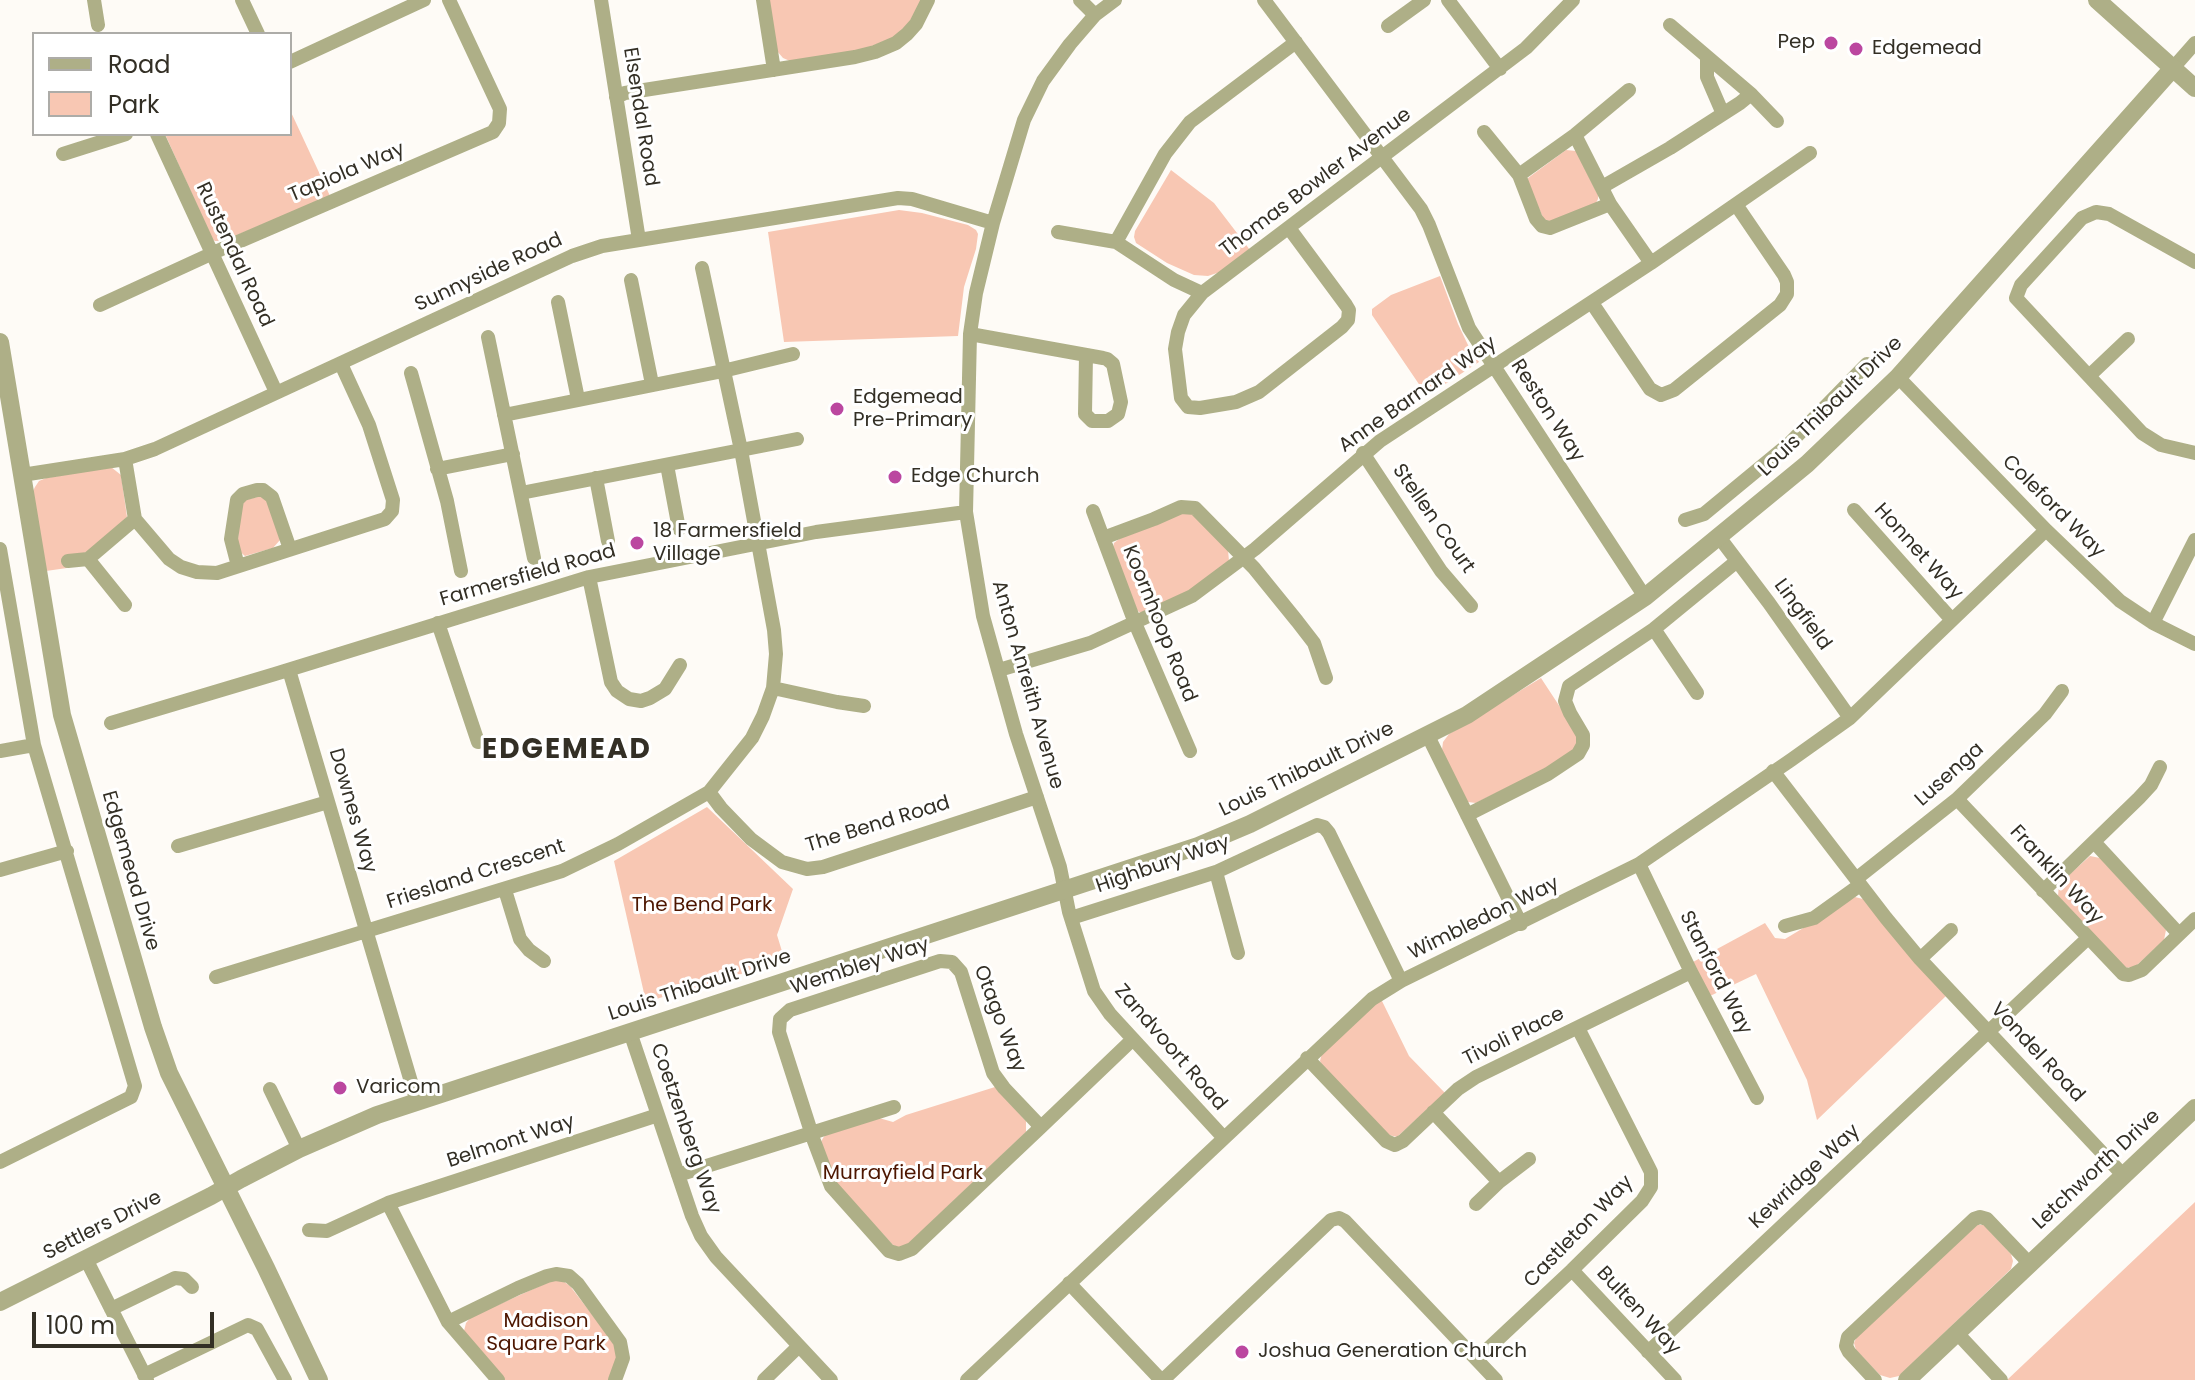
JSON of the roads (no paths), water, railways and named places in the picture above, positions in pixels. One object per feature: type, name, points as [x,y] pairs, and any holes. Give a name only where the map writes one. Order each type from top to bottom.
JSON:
[{"type":"street","points":[[94,0],[98,25]]},
{"type":"street","points":[[242,0],[257,32]]},
{"type":"street","points":[[292,61],[424,0]]},
{"type":"street","name":"Tapiola Way","points":[[100,305],[493,132],[500,119],[500,109],[449,0]]},
{"type":"street","name":"Elsendal Road","points":[[601,0],[639,240]]},
{"type":"street","points":[[763,0],[774,70]]},
{"type":"street","points":[[616,97],[625,93],[875,52],[896,43],[916,24],[928,0]]},
{"type":"street","points":[[1080,0],[1095,15]]},
{"type":"street","name":"Anton Anreith Avenue","points":[[1064,889],[1060,867],[1016,734],[983,616],[966,512],[970,334],[976,293],[993,223],[1024,120],[1043,81],[1070,44],[1095,15],[1115,0]]},
{"type":"street","name":"Reston Way","points":[[1264,0],[1405,186],[1425,217],[1469,328],[1645,597]]},
{"type":"street","points":[[1388,26],[1424,0]]},
{"type":"street","points":[[1448,0],[1500,69]]},
{"type":"street","name":"Thomas Bowler Avenue","points":[[1289,228],[1349,310],[1346,323],[1259,392],[1236,402],[1188,407],[1181,398],[1175,349],[1184,315],[1202,293],[1500,69],[1536,39],[1573,0]]},
{"type":"street","points":[[2097,0],[2195,88]]},
{"type":"street","points":[[1670,25],[1751,94],[1777,121]]},
{"type":"street","points":[[1116,242],[1165,154],[1190,122],[1296,42]]},
{"type":"street","name":"Louis Thibault Drive","points":[[225,1189],[299,1149],[377,1115],[1198,846],[1250,824],[1428,736],[1480,706],[1645,597],[1807,464],[1898,377],[2195,43]]},
{"type":"street","points":[[1707,57],[1707,77],[1723,114]]},
{"type":"street","points":[[1519,175],[1575,135],[1629,90]]},
{"type":"street","points":[[1602,187],[1670,148],[1751,94]]},
{"type":"street","points":[[1484,132],[1519,175],[1536,219],[1547,228],[1610,204]]},
{"type":"street","points":[[1575,135],[1610,204],[1651,263]]},
{"type":"street","points":[[63,154],[120,136]]},
{"type":"street","name":"Rustendal Road","points":[[158,136],[276,392]]},
{"type":"street","name":"Anne Barnard Way","points":[[999,670],[1090,643],[1192,596],[1244,558],[1363,453],[1737,206],[1810,153]]},
{"type":"street","name":"Sunnyside Road","points":[[22,475],[125,459],[155,449],[581,252],[602,246],[898,198],[912,199],[993,223]]},
{"type":"street","points":[[1592,303],[1650,389],[1661,395],[1674,390],[1780,305],[1787,294],[1784,275],[1737,206]]},
{"type":"street","points":[[2195,262],[2109,214],[2091,213],[2082,218],[2021,285],[2016,298],[2148,437],[2161,445],[2195,453]]},
{"type":"street","points":[[1058,232],[1116,242],[1174,280],[1202,293]]},
{"type":"street","name":"Friesland Crescent","points":[[216,977],[562,871],[618,844],[709,792],[752,738],[773,688],[776,654],[774,630],[741,450],[702,268]]},
{"type":"street","points":[[631,280],[652,384]]},
{"type":"street","points":[[558,302],[578,399]]},
{"type":"street","points":[[970,334],[1103,358],[1113,364],[1121,405],[1115,417],[1108,421],[1097,422],[1085,414],[1086,355]]},
{"type":"street","points":[[488,337],[534,558]]},
{"type":"street","points":[[2089,376],[2128,339]]},
{"type":"street","name":"Edgemead Drive","points":[[0,342],[62,715],[149,1012],[169,1073],[319,1380]]},
{"type":"street","points":[[504,415],[793,354]]},
{"type":"street","points":[[125,459],[135,519],[169,559],[181,567],[207,573],[217,573],[385,519],[392,511],[393,500],[369,425],[341,364]]},
{"type":"street","points":[[1685,520],[1704,514],[1790,443],[1867,364]]},
{"type":"street","points":[[411,373],[447,501],[461,571]]},
{"type":"street","name":"Coleford Way","points":[[1898,377],[2046,530],[2120,601],[2153,623],[2195,644]]},
{"type":"street","points":[[521,493],[797,439]]},
{"type":"street","points":[[1790,443],[1807,464]]},
{"type":"street","name":"Stellen Court","points":[[1363,453],[1441,571],[1471,606]]},
{"type":"street","points":[[437,469],[513,454]]},
{"type":"street","points":[[667,465],[679,529]]},
{"type":"street","points":[[596,478],[608,541]]},
{"type":"street","points":[[238,566],[231,539],[237,500],[243,494],[263,490],[272,497],[290,549]]},
{"type":"street","points":[[1103,538],[1181,507],[1187,506],[1200,512],[1244,558],[1314,643],[1326,678]]},
{"type":"street","name":"Honnet Way","points":[[1854,510],[1952,620]]},
{"type":"street","name":"Koornhoop Road","points":[[1093,511],[1135,623],[1190,751]]},
{"type":"street","name":"Farmersfield Road","points":[[111,723],[589,577],[816,532],[966,512]]},
{"type":"street","points":[[68,561],[88,559],[135,519]]},
{"type":"street","name":"Wimbledon Way","points":[[967,1380],[1372,999],[1401,981],[1639,864],[1850,718],[2046,530]]},
{"type":"street","name":"Lingfield","points":[[1719,537],[1850,718]]},
{"type":"street","points":[[2153,623],[2195,540]]},
{"type":"street","points":[[0,549],[34,745],[135,1090],[131,1097],[0,1162]]},
{"type":"street","points":[[88,559],[125,605]]},
{"type":"street","points":[[1467,815],[1548,774],[1578,754],[1583,745],[1583,735],[1565,701],[1569,686],[1654,629],[1737,561]]},
{"type":"street","points":[[589,577],[611,682],[617,691],[629,699],[641,701],[650,698],[665,689],[680,665]]},
{"type":"street","points":[[438,623],[478,742]]},
{"type":"street","points":[[1654,629],[1697,693]]},
{"type":"street","name":"Downes Way","points":[[289,670],[417,1102]]},
{"type":"street","points":[[773,688],[864,706]]},
{"type":"street","name":"Lusenga","points":[[1785,926],[1814,918],[1957,799],[2045,714],[2062,691]]},
{"type":"street","points":[[1428,736],[1521,924]]},
{"type":"street","points":[[0,751],[34,745]]},
{"type":"street","points":[[2043,891],[2145,791],[2160,767]]},
{"type":"street","name":"Vondel Road","points":[[1773,771],[1920,959],[2123,1175]]},
{"type":"street","name":"The Bend Road","points":[[709,792],[751,839],[782,862],[799,869],[823,867],[1037,797]]},
{"type":"street","name":"Franklin Way","points":[[1957,799],[2117,969],[2129,975],[2142,970],[2179,934]]},
{"type":"street","points":[[178,846],[328,802]]},
{"type":"street","name":"Highbury Way","points":[[1071,918],[1216,872],[1310,826],[1321,825],[1327,830],[1401,981]]},
{"type":"street","points":[[2095,843],[2179,934],[2195,919]]},
{"type":"street","points":[[0,870],[67,851]]},
{"type":"street","name":"Stanford Way","points":[[1639,864],[1757,1098]]},
{"type":"street","points":[[1216,872],[1238,953]]},
{"type":"street","name":"Zandvoort Road","points":[[1064,889],[1094,991],[1132,1040],[1224,1138]]},
{"type":"street","points":[[505,890],[520,939],[544,961]]},
{"type":"street","points":[[1920,959],[1951,930]]},
{"type":"street","name":"Kewridge Way","points":[[1648,1352],[2088,938]]},
{"type":"street","name":"Wembley Way","points":[[811,1132],[779,1032],[783,1016],[790,1010],[935,962],[952,962]]},
{"type":"street","name":"Otago Way","points":[[952,962],[961,972],[993,1073],[1041,1127]]},
{"type":"street","name":"Tivoli Place","points":[[1307,1058],[1389,1144],[1401,1143],[1458,1089],[1476,1077],[1691,972]]},
{"type":"street","name":"Castleton Way","points":[[1477,1359],[1642,1201],[1651,1187],[1647,1164],[1578,1028]]},
{"type":"street","name":"Coetzenberg Way","points":[[630,1032],[701,1236],[716,1257],[831,1380]]},
{"type":"street","points":[[811,1132],[831,1186],[889,1251],[899,1254],[912,1249],[1132,1040]]},
{"type":"street","points":[[270,1089],[299,1149]]},
{"type":"street","points":[[678,1175],[894,1107]]},
{"type":"street","name":"Letchworth Drive","points":[[1907,1380],[2195,1108]]},
{"type":"street","points":[[1433,1112],[1499,1182]]},
{"type":"street","name":"Belmont Way","points":[[309,1230],[327,1231],[382,1205],[658,1115]]},
{"type":"street","points":[[1476,1204],[1529,1159]]},
{"type":"street","name":"Settlers Drive","points":[[0,1302],[225,1189]]},
{"type":"street","points":[[382,1205],[448,1322],[498,1380]]},
{"type":"street","points":[[1875,1380],[1849,1352],[1846,1346],[1848,1337],[1974,1219],[1987,1219],[2030,1264]]},
{"type":"street","points":[[1069,1283],[1162,1380],[1331,1220],[1345,1221],[1496,1380]]},
{"type":"street","points":[[86,1259],[146,1378],[248,1325],[257,1329],[285,1380]]},
{"type":"street","name":"Bulten Way","points":[[1572,1270],[1675,1380]]},
{"type":"street","points":[[448,1322],[547,1276],[569,1276],[620,1342],[623,1358],[615,1380]]},
{"type":"street","points":[[111,1309],[172,1279],[184,1279],[192,1287]]},
{"type":"street","points":[[1957,1333],[2001,1380]]},
{"type":"street","points":[[764,1380],[799,1346]]},
{"type":"place","name":"Pep","points":[[1831,43]]},
{"type":"place","name":"Edgemead","points":[[1856,49]]},
{"type":"place","name":"Edgemead Pre-Primary","points":[[837,409]]},
{"type":"place","name":"Edge Church","points":[[895,477]]},
{"type":"place","name":"18 Farmersfield Village","points":[[637,543]]},
{"type":"place","name":"Varicom","points":[[340,1088]]},
{"type":"place","name":"Joshua Generation Church","points":[[1242,1352]]},
{"type":"district","name":"EDGEMEAD","points":[[567,751]]},
{"type":"park label","name":"The Bend Park","points":[[702,906]]},
{"type":"park label","name":"Murrayfield Park","points":[[903,1174]]},
{"type":"park label","name":"Madison Square Park","points":[[546,1334]]}]
